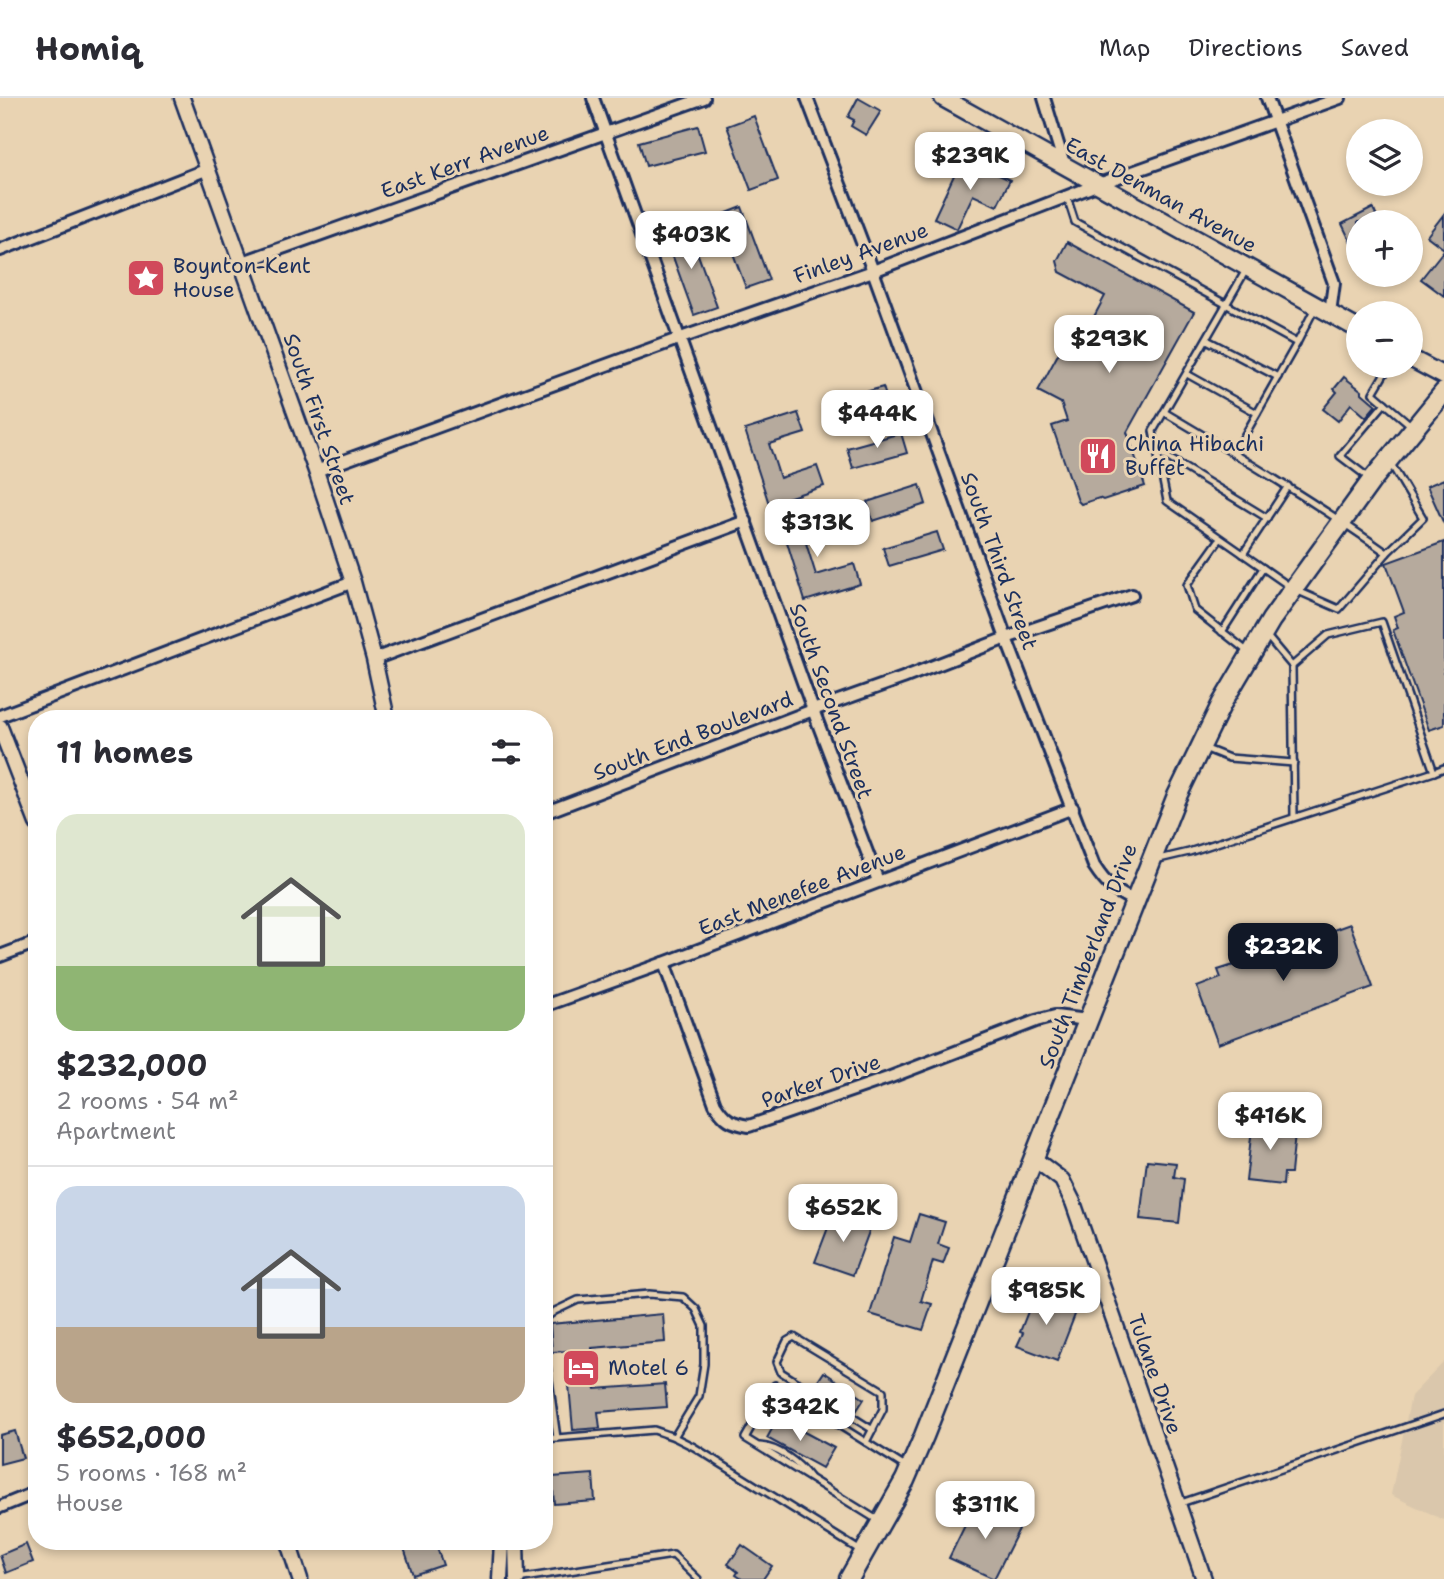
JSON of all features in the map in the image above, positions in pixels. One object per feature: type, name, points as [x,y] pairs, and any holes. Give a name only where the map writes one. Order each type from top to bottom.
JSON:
[{"type":"main road","name":"East Denman Avenue","points":[[943,98],[1346,321]]},
{"type":"main road","points":[[1423,365],[1444,376]]},
{"type":"main road","name":"South Timberland Drive","points":[[849,1579],[909,1470],[1176,798],[1222,703],[1293,589],[1372,480],[1444,392]]},
{"type":"street","name":"South First Street","points":[[182,98],[353,582],[385,710]]},
{"type":"street","name":"South Second Street","points":[[593,98],[813,710],[878,881]]},
{"type":"street","name":"East Kerr Avenue","points":[[240,263],[704,98]]},
{"type":"street","name":"South Third Street","points":[[807,98],[873,271],[1006,638],[1094,866],[1114,891],[1134,901]]},
{"type":"street","points":[[1044,98],[1063,164]]},
{"type":"street","points":[[1267,98],[1334,283],[1323,309]]},
{"type":"street","name":"Finley Avenue","points":[[316,471],[873,271],[1099,184],[1340,98]]},
{"type":"street","points":[[0,250],[208,170]]},
{"type":"street","points":[[374,659],[746,521]]},
{"type":"street","points":[[0,716],[353,582]]},
{"type":"street","name":"South End Boulevard","points":[[553,810],[1006,638],[1132,595]]},
{"type":"street","points":[[0,727],[28,800]]},
{"type":"street","name":"East Menefee Avenue","points":[[553,1003],[1073,808]]},
{"type":"street","points":[[0,956],[28,945]]},
{"type":"street","name":"Parker Drive","points":[[664,963],[715,1104],[724,1118],[749,1126],[888,1078],[1037,1021],[1055,1016],[1088,1020]]},
{"type":"street","name":"Tulane Drive","points":[[1033,1157],[1062,1180],[1073,1202],[1204,1579]]},
{"type":"street","points":[[0,1507],[28,1496]]},
{"type":"street","points":[[291,1550],[300,1579]]},
{"type":"street","points":[[499,1579],[501,1550]]},
{"type":"street","points":[[516,1550],[517,1579]]},
{"type":"lane","points":[[1067,197],[1075,222],[1297,343]]},
{"type":"lane","points":[[1247,267],[1153,431],[1167,501],[1293,589],[1339,609],[1387,553],[1423,518],[1389,459]]},
{"type":"lane","points":[[1234,454],[1297,343],[1323,309]]},
{"type":"lane","points":[[1207,340],[1278,377]]},
{"type":"lane","points":[[1187,374],[1257,413]]},
{"type":"lane","points":[[1382,378],[1373,393],[1415,428]]},
{"type":"lane","points":[[1372,480],[1340,456],[1385,403]]},
{"type":"lane","points":[[1164,412],[1288,486],[1387,553]]},
{"type":"lane","points":[[1157,451],[1267,518]]},
{"type":"lane","points":[[1243,554],[1288,486]]},
{"type":"lane","points":[[1220,538],[1187,585],[1195,610],[1251,654]]},
{"type":"lane","points":[[1222,632],[1264,569]]},
{"type":"lane","points":[[1292,666],[1328,635],[1382,622],[1434,772]]},
{"type":"lane","points":[[1264,632],[1292,666],[1294,817]]},
{"type":"lane","points":[[1201,746],[1230,758],[1294,763]]},
{"type":"lane","points":[[1150,862],[1189,852],[1444,768]]},
{"type":"lane","points":[[553,1312],[578,1300],[649,1294],[683,1297],[696,1309],[704,1326],[704,1364],[699,1396],[674,1437]]},
{"type":"lane","points":[[866,1442],[873,1430],[883,1409],[883,1391],[794,1337],[787,1341],[777,1362],[781,1372],[873,1430]]},
{"type":"lane","points":[[882,1522],[745,1438],[775,1385],[909,1470]]},
{"type":"lane","points":[[553,1409],[557,1438]]},
{"type":"lane","points":[[1178,1504],[1444,1414]]},
{"type":"lane","points":[[553,1438],[654,1430],[674,1437],[865,1553]]},
{"type":"lane","points":[[517,1579],[673,1555],[698,1579]]},
{"type":"shaded area","points":[[1444,1362],[1444,1520],[1391,1495],[1411,1396]]},
{"type":"building","points":[[858,98],[881,111],[866,135],[851,126],[854,120],[848,117]]},
{"type":"building","points":[[754,116],[778,180],[751,190],[727,126]]},
{"type":"building","points":[[698,126],[705,151],[646,166],[639,142]]},
{"type":"building","points":[[962,158],[1010,180],[997,206],[973,195],[957,229],[934,218]]},
{"type":"building","points":[[742,207],[769,280],[746,288],[719,216]]},
{"type":"building","points":[[1444,214],[1444,249],[1427,236]]},
{"type":"building","points":[[688,227],[717,307],[694,315],[665,235]]},
{"type":"building","points":[[1067,242],[1194,312],[1127,432],[1145,486],[1103,500],[1099,498],[1081,504],[1052,426],[1067,421],[1061,403],[1038,391],[1068,336],[1080,343],[1105,296],[1060,272],[1057,261]]},
{"type":"building","points":[[1444,250],[1444,296],[1423,280],[1423,276]]},
{"type":"building","points":[[1344,377],[1376,405],[1366,417],[1351,404],[1338,421],[1323,409],[1337,392],[1334,389]]},
{"type":"building","points":[[883,387],[889,406],[837,422],[831,402]]},
{"type":"building","points":[[798,413],[805,433],[769,444],[780,478],[817,466],[824,486],[769,504],[745,430]]},
{"type":"building","points":[[901,433],[907,453],[853,468],[847,448]]},
{"type":"building","points":[[1444,479],[1444,524],[1427,486]]},
{"type":"building","points":[[920,485],[926,504],[873,521],[867,502]]},
{"type":"building","points":[[835,513],[841,532],[806,543],[816,575],[854,564],[860,584],[805,601],[783,529]]},
{"type":"building","points":[[937,532],[943,550],[889,566],[883,548]]},
{"type":"building","points":[[1444,542],[1444,725],[1429,730],[1393,630],[1398,628],[1394,616],[1404,612],[1386,563]]},
{"type":"building","points":[[1350,924],[1373,987],[1218,1044],[1197,987],[1221,978],[1218,970],[1240,963],[1234,946],[1255,938],[1261,956]]},
{"type":"building","points":[[1253,1119],[1285,1122],[1284,1132],[1295,1133],[1291,1173],[1284,1173],[1283,1185],[1246,1181]]},
{"type":"building","points":[[1147,1160],[1176,1163],[1174,1177],[1184,1179],[1179,1223],[1140,1219]]},
{"type":"building","points":[[834,1212],[871,1226],[853,1275],[815,1262]]},
{"type":"building","points":[[919,1214],[945,1222],[938,1244],[949,1248],[943,1264],[933,1261],[921,1301],[932,1304],[923,1330],[870,1314],[894,1237],[910,1242]]},
{"type":"building","points":[[1046,1292],[1062,1298],[1059,1305],[1076,1312],[1057,1361],[1017,1346],[1029,1309],[1036,1296],[1044,1299]]},
{"type":"building","name":"Motel 6","points":[[663,1314],[665,1342],[592,1348],[595,1389],[665,1384],[667,1407],[598,1412],[600,1428],[573,1430],[566,1351],[553,1352],[553,1324]]},
{"type":"building","points":[[824,1372],[864,1399],[855,1413],[814,1387]]},
{"type":"building","points":[[778,1418],[834,1448],[822,1468],[767,1438]]},
{"type":"building","points":[[15,1431],[23,1458],[0,1464],[0,1435]]},
{"type":"building","points":[[593,1474],[595,1501],[554,1504],[553,1477]]},
{"type":"building","points":[[976,1503],[1021,1525],[994,1579],[949,1558]]},
{"type":"building","points":[[26,1544],[33,1562],[6,1573],[0,1555]]},
{"type":"building","points":[[742,1545],[772,1566],[763,1579],[742,1579],[728,1564]]},
{"type":"building","points":[[405,1550],[438,1550],[443,1565],[413,1575]]},
{"type":"place","name":"Boynton-Kent House","points":[[146,278]]},
{"type":"place","name":"China Hibachi Buffet","points":[[1098,456]]},
{"type":"place","name":"Motel 6","points":[[581,1368]]}]
